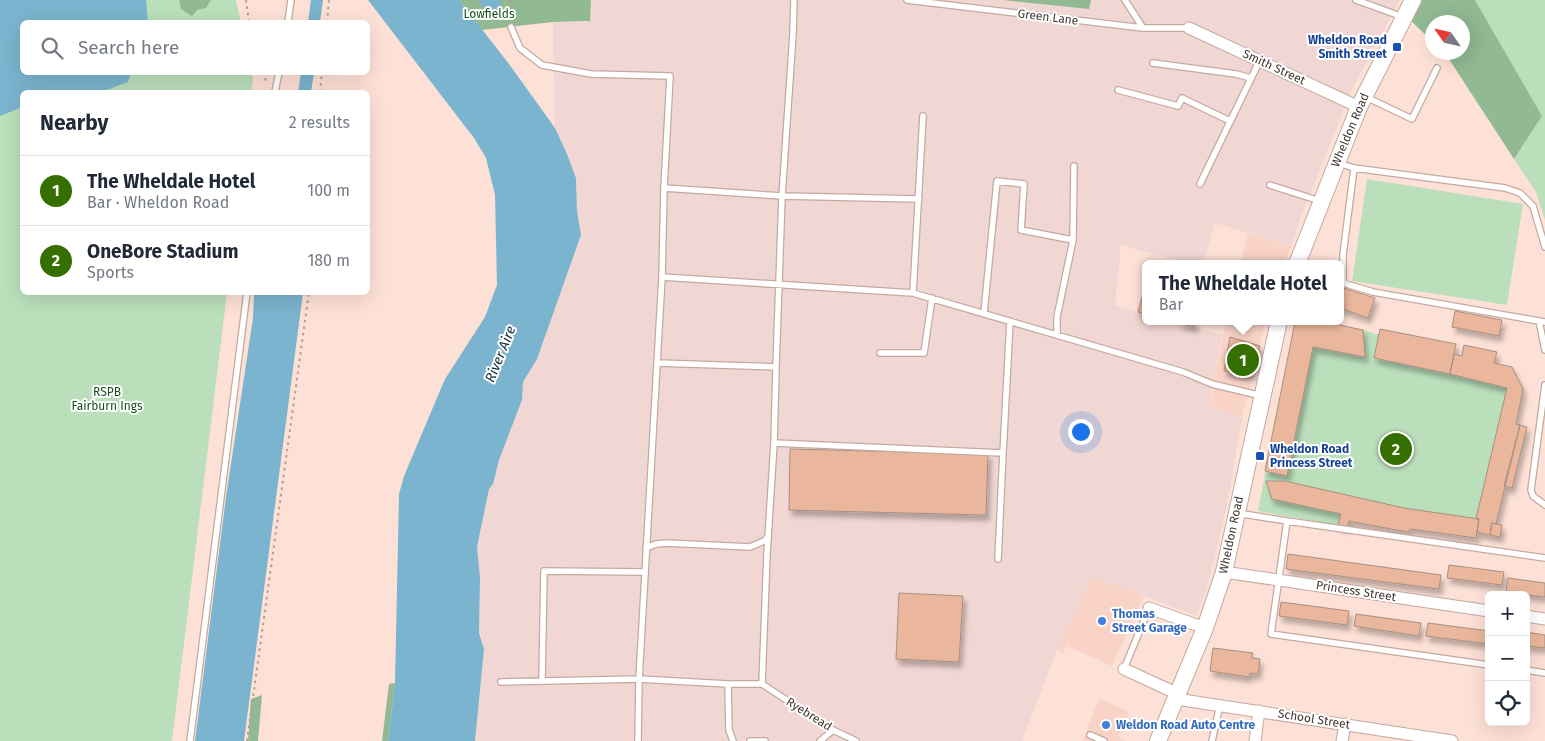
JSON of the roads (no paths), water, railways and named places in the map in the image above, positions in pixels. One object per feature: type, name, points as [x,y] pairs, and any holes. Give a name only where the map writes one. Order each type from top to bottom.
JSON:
[{"type":"street","name":"Wheldon Road","points":[[1299,260],[1336,162],[1362,102],[1412,0]]},
{"type":"street","name":"Smith Street","points":[[1189,28],[1362,102]]},
{"type":"street","name":"Wheldon Road","points":[[1158,741],[1205,628],[1224,572],[1278,325]]},
{"type":"street","name":"Princess Street","points":[[1224,572],[1485,610]]},
{"type":"street","points":[[1149,608],[1205,628]]},
{"type":"street","points":[[1530,617],[1545,619]]},
{"type":"street","name":"School Street","points":[[1124,669],[1177,696],[1220,705],[1428,739],[1452,741]]},
{"type":"street","points":[[1255,741],[1259,711]]},
{"type":"street","points":[[1342,741],[1345,724]]},
{"type":"lane","points":[[288,20],[291,0]]},
{"type":"lane","points":[[500,682],[639,679],[762,684],[774,443],[782,196],[794,0]]},
{"type":"lane","name":"Green Lane","points":[[907,0],[1143,28],[1189,28]]},
{"type":"lane","points":[[1125,0],[1143,28]]},
{"type":"lane","points":[[1356,0],[1403,17]]},
{"type":"lane","points":[[511,27],[520,48],[542,65],[591,74],[670,76],[664,188],[662,277],[639,679],[638,741]]},
{"type":"lane","points":[[1200,184],[1260,60]]},
{"type":"lane","points":[[1153,62],[1236,74],[1251,78]]},
{"type":"lane","points":[[1362,102],[1412,118],[1437,68]]},
{"type":"lane","points":[[275,90],[278,75]]},
{"type":"lane","points":[[1118,90],[1178,106],[1182,98],[1230,121]]},
{"type":"lane","points":[[913,293],[924,116]]},
{"type":"lane","points":[[1336,162],[1354,168],[1486,186],[1520,193],[1532,206],[1545,247]]},
{"type":"lane","points":[[1057,334],[1057,317],[1073,240],[1074,166]]},
{"type":"lane","points":[[1343,260],[1354,168]]},
{"type":"lane","points":[[984,314],[997,181],[1024,184],[1021,230],[1073,240]]},
{"type":"lane","points":[[1270,185],[1321,201]]},
{"type":"lane","points":[[664,188],[782,196],[919,198]]},
{"type":"lane","points":[[662,277],[913,293],[1183,372],[1212,384],[1262,396]]},
{"type":"lane","points":[[1344,283],[1373,292],[1542,322],[1545,350]]},
{"type":"lane","points":[[190,741],[247,295]]},
{"type":"lane","points":[[880,353],[924,353],[932,298]]},
{"type":"lane","points":[[998,559],[1010,321]]},
{"type":"lane","points":[[657,363],[776,367]]},
{"type":"lane","points":[[1545,385],[1531,490],[1533,496],[1545,506]]},
{"type":"lane","points":[[774,443],[1003,454]]},
{"type":"lane","points":[[1236,513],[1545,558]]},
{"type":"lane","points":[[1287,521],[1271,634],[1485,664]]},
{"type":"lane","points":[[646,548],[666,543],[750,547],[764,542],[768,537]]},
{"type":"lane","points":[[542,680],[544,571],[645,572]]},
{"type":"lane","points":[[1124,669],[1149,608]]},
{"type":"lane","points":[[1530,671],[1545,673]]},
{"type":"lane","points":[[728,684],[729,730],[733,741]]},
{"type":"lane","name":"Ryebread","points":[[762,684],[844,738],[856,741]]},
{"type":"lane","points":[[1212,741],[1220,705]]},
{"type":"lane","points":[[820,741],[834,730]]},
{"type":"lane","points":[[1090,734],[1104,741]]},
{"type":"lane","points":[[750,741],[765,741]]},
{"type":"water","points":[[0,0],[146,0],[148,20],[20,20],[20,75],[130,75],[128,82],[106,90],[20,90],[20,108],[0,116]]},
{"type":"water","points":[[311,0],[323,0],[320,20],[308,20]]},
{"type":"water","name":"River Aire","points":[[368,0],[459,0],[509,64],[555,128],[576,178],[577,211],[581,235],[537,359],[523,382],[522,400],[499,460],[493,484],[489,489],[477,547],[480,577],[479,633],[484,649],[475,741],[388,741],[395,683],[399,494],[404,476],[445,379],[485,317],[497,285],[495,195],[486,158],[474,138]]},
{"type":"water","points":[[478,0],[500,0],[504,14],[488,13]]},
{"type":"water","points":[[301,75],[314,75],[311,90],[298,90]]},
{"type":"water","points":[[254,295],[303,295],[244,741],[195,741],[226,497],[253,318]]},
{"type":"place","name":"Wheldon Road Smith Street","points":[[1397,47]]},
{"type":"place","name":"The Wheldale Hotel","points":[[1243,360]]},
{"type":"place","name":"OneBore Stadium","points":[[1396,449]]},
{"type":"place","name":"Wheldon Road Princess Street","points":[[1260,456]]},
{"type":"place","name":"Thomas Street Garage","points":[[1102,621]]},
{"type":"place","name":"Weldon Road Auto Centre","points":[[1106,725]]},
{"type":"park label","name":"Lowfields","points":[[489,14]]},
{"type":"park label","name":"RSPB Fairburn Ings","points":[[107,399]]}]
